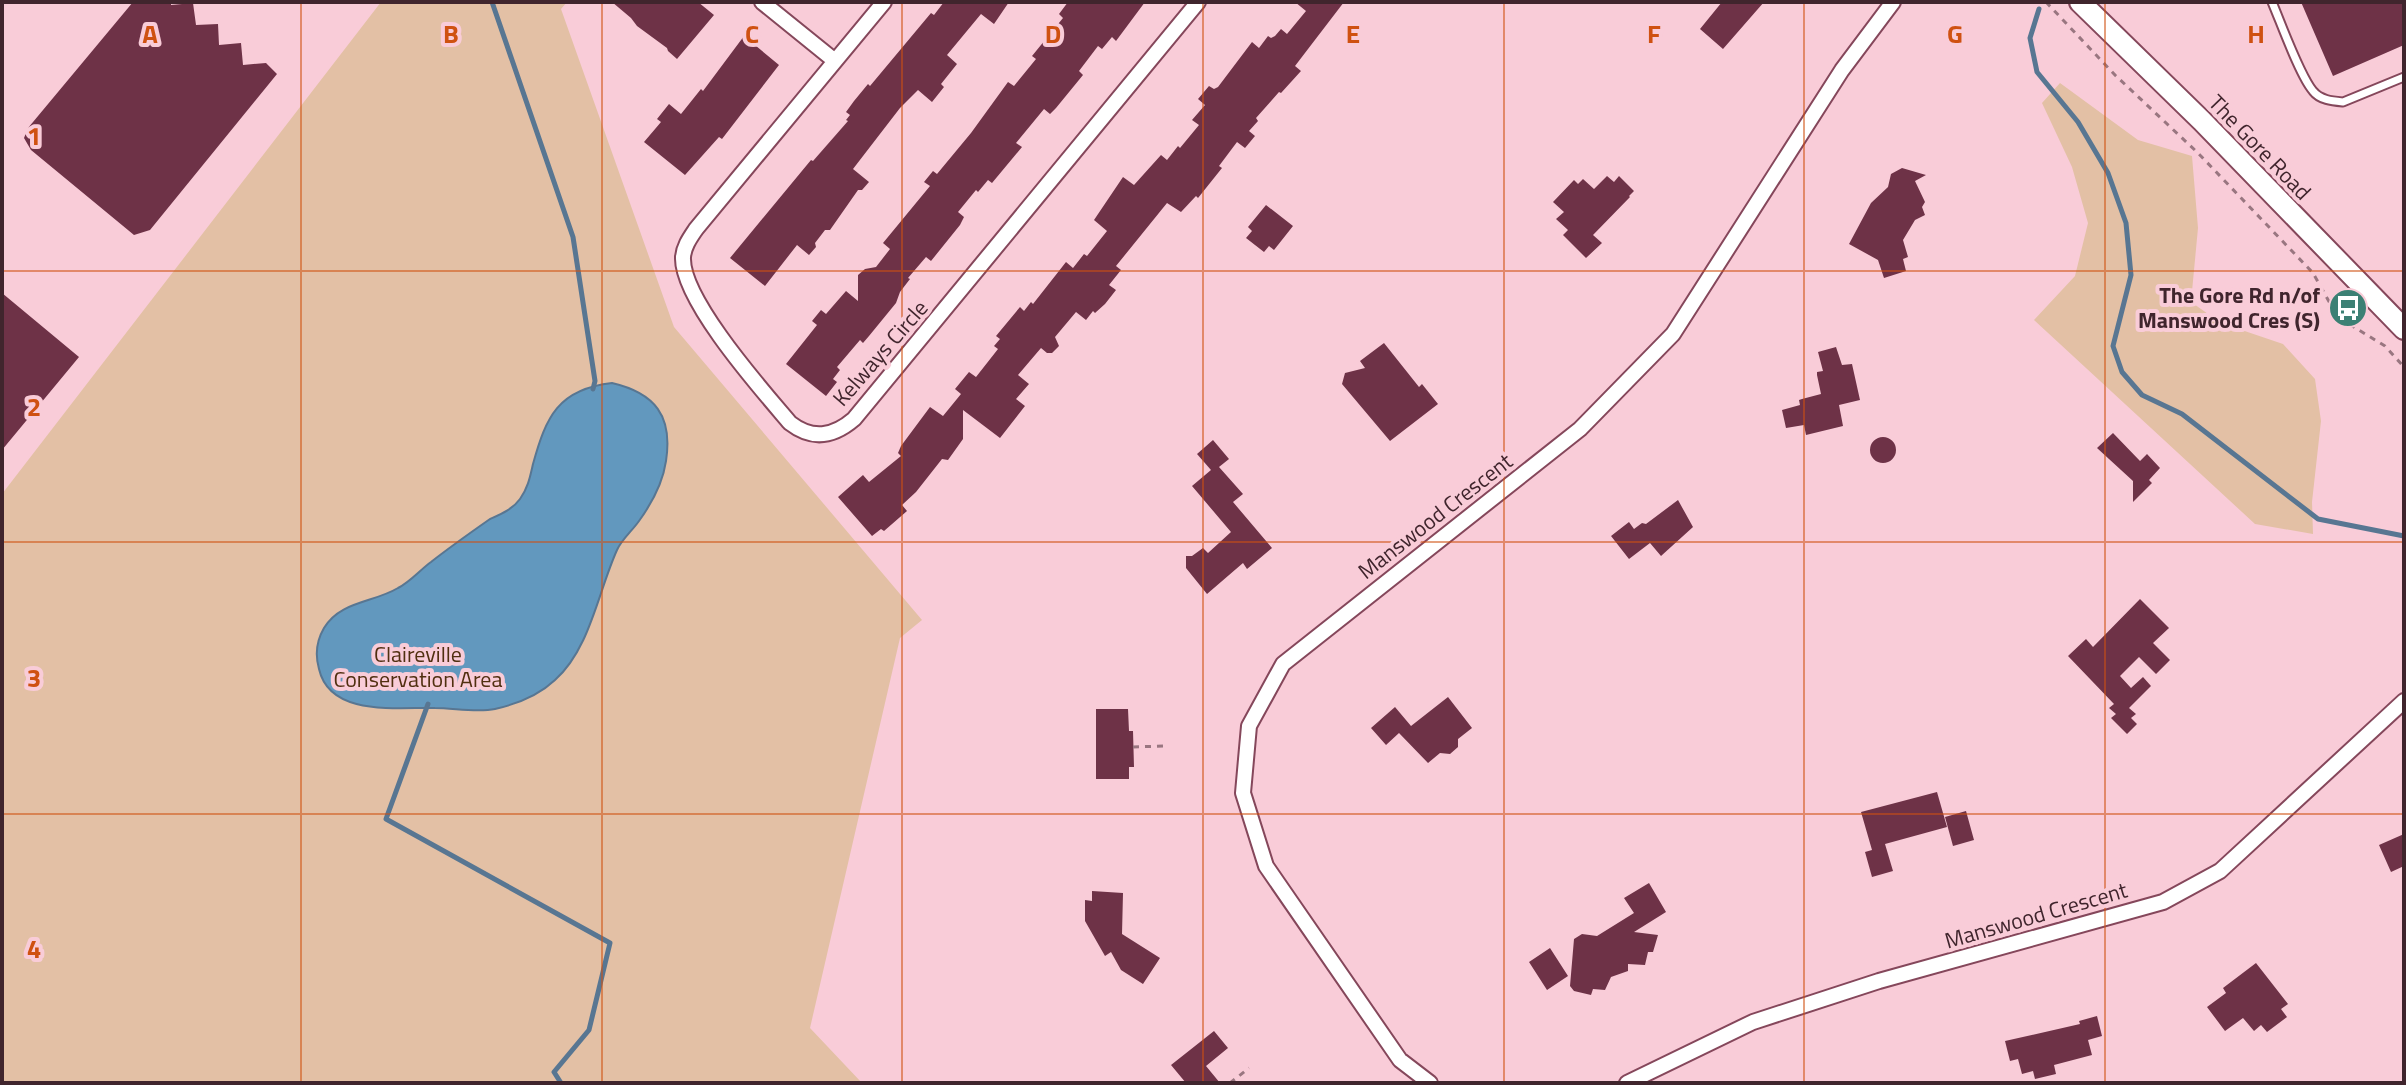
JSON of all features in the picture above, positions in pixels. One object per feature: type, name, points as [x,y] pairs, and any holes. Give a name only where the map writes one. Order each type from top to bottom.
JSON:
[{"type":"main road","name":"The Gore Road","points":[[2083,5],[2202,121],[2404,329]]},
{"type":"street","points":[[762,2],[835,61]]},
{"type":"street","name":"Kelways Circle","points":[[884,2],[696,229],[686,243],[683,256],[684,269],[691,285],[721,338],[790,423],[801,432],[815,436],[830,434],[854,419],[1198,2]]},
{"type":"street","name":"Manswood Crescent","points":[[1430,1083],[1400,1060],[1266,866],[1243,793],[1249,726],[1283,664],[1580,429],[1673,334],[1842,70],[1893,2]]},
{"type":"street","name":"Manswood Crescent","points":[[1627,1083],[1753,1022],[1862,986],[2163,902],[2220,871],[2404,701]]},
{"type":"lane","points":[[2272,2],[2316,95],[2343,102],[2404,77]]},
{"type":"path","points":[[2046,2],[2313,273],[2331,305],[2349,324],[2385,346],[2404,367]]},
{"type":"path","points":[[1133,747],[1164,746]]},
{"type":"path","points":[[1230,1083],[1249,1068]]},
{"type":"green space","name":"Claireville Conservation Area","points":[[381,2],[567,2],[561,9],[674,327],[922,620],[900,638],[810,1028],[862,1083],[2,1083],[2,494]]},
{"type":"green space","points":[[2060,83],[2138,140],[2192,156],[2198,228],[2191,302],[2221,323],[2283,344],[2315,379],[2321,421],[2312,502],[2313,534],[2255,524],[2034,320],[2075,276],[2088,223],[2072,167],[2042,103]]},
{"type":"water","points":[[612,383],[640,393],[658,409],[667,431],[666,461],[652,500],[617,550],[585,636],[567,667],[534,695],[488,710],[384,708],[351,702],[336,695],[326,684],[317,658],[320,638],[331,619],[348,607],[402,585],[490,519],[514,506],[525,491],[543,432],[557,408],[579,392]]},
{"type":"building","points":[[133,2],[193,3],[196,25],[218,24],[219,45],[241,43],[243,65],[266,63],[277,74],[150,230],[134,235],[31,150],[24,138],[28,128]]},
{"type":"building","points":[[612,2],[698,2],[714,15],[677,59]]},
{"type":"building","points":[[944,2],[1009,2],[994,24],[981,14],[947,55],[957,64],[932,102],[918,90],[900,108],[853,169],[869,182],[858,190],[830,230],[825,230],[809,255],[797,245],[765,286],[730,258],[811,160],[848,121],[850,115],[846,112],[868,84],[870,86],[931,13],[934,15]]},
{"type":"building","points":[[1068,2],[1145,2],[1116,41],[1112,37],[1102,49],[1098,46],[1079,71],[1083,75],[1056,108],[1050,114],[1044,109],[1016,143],[1022,147],[992,183],[988,180],[978,192],[976,190],[958,212],[964,217],[960,225],[931,261],[926,257],[908,278],[896,303],[863,343],[860,340],[837,367],[840,370],[833,379],[837,382],[826,396],[786,364],[817,325],[812,321],[821,310],[826,314],[846,291],[858,301],[858,275],[865,269],[876,267],[890,249],[883,243],[930,186],[924,182],[933,171],[937,174],[1008,82],[1014,86],[1036,59],[1032,56],[1063,18],[1059,14]]},
{"type":"building","points":[[1295,2],[1344,2],[1295,66],[1301,71],[1256,118],[1258,121],[1249,131],[1255,136],[1245,148],[1237,142],[1219,166],[1222,168],[1198,198],[1196,196],[1181,212],[1167,203],[1116,266],[1121,270],[1109,285],[1116,290],[1105,304],[1086,320],[1076,312],[1055,337],[1059,346],[1052,353],[1041,348],[1018,375],[1029,384],[1016,399],[1025,406],[1000,438],[963,410],[963,439],[948,460],[942,459],[902,505],[907,511],[884,531],[881,529],[872,536],[838,497],[863,475],[869,482],[901,456],[898,453],[901,446],[930,407],[943,416],[961,394],[955,389],[969,372],[976,377],[998,349],[994,346],[1000,339],[996,336],[1020,307],[1024,311],[1031,302],[1033,304],[1066,262],[1073,268],[1107,231],[1094,220],[1123,177],[1134,185],[1161,155],[1167,160],[1178,146],[1180,148],[1199,125],[1192,120],[1205,105],[1198,99],[1209,86],[1214,89],[1218,87],[1252,42],[1259,48],[1268,36],[1275,36],[1281,29],[1287,34],[1306,11]]},
{"type":"building","points":[[1722,2],[1764,2],[1723,49],[1700,29]]},
{"type":"building","points":[[2301,2],[2404,2],[2404,45],[2333,76]]},
{"type":"building","points":[[744,36],[779,65],[722,139],[719,137],[685,175],[644,142],[661,122],[657,119],[669,104],[681,114],[701,89],[703,91]]},
{"type":"building","points":[[1902,168],[1926,175],[1915,181],[1925,202],[1922,207],[1925,215],[1915,220],[1903,240],[1908,257],[1903,259],[1906,271],[1884,278],[1878,260],[1849,244],[1871,203],[1888,187],[1891,174]]},
{"type":"building","points":[[1607,176],[1614,182],[1619,176],[1634,191],[1593,235],[1602,243],[1586,258],[1563,235],[1568,230],[1556,219],[1564,212],[1553,202],[1574,180],[1578,184],[1583,179],[1594,189]]},
{"type":"building","points":[[1266,205],[1293,226],[1274,250],[1269,246],[1264,252],[1246,238],[1252,231],[1248,227]]},
{"type":"building","points":[[2,293],[79,357],[2,450]]},
{"type":"building","points":[[1384,343],[1419,387],[1422,384],[1438,404],[1390,441],[1342,384],[1345,373],[1365,368],[1360,361]]},
{"type":"building","points":[[1836,347],[1842,365],[1852,364],[1860,400],[1839,405],[1843,426],[1806,435],[1804,425],[1786,428],[1782,410],[1800,405],[1799,400],[1821,394],[1817,372],[1823,371],[1818,352]]},
{"type":"building","points":[[2113,433],[2140,461],[2147,454],[2160,468],[2149,480],[2152,483],[2133,502],[2133,481],[2097,448]]},
{"type":"building","points":[[1883,437],[1892,441],[1896,450],[1892,459],[1883,463],[1874,459],[1870,450],[1874,441]]},
{"type":"building","points":[[1213,440],[1229,459],[1219,467],[1243,494],[1233,502],[1272,548],[1247,569],[1243,563],[1207,594],[1186,568],[1186,556],[1192,556],[1203,548],[1208,553],[1231,532],[1192,486],[1211,470],[1197,454]]},
{"type":"building","points":[[1678,500],[1693,527],[1661,556],[1650,543],[1629,559],[1611,536],[1629,522],[1634,529],[1642,523],[1646,524]]},
{"type":"building","points":[[2140,599],[2169,628],[2153,643],[2170,660],[2156,674],[2139,657],[2120,676],[2131,688],[2143,677],[2151,686],[2129,708],[2136,714],[2131,718],[2137,724],[2127,734],[2111,718],[2116,714],[2109,708],[2114,704],[2068,656],[2086,639],[2093,647]]},
{"type":"building","points":[[1448,697],[1472,728],[1458,739],[1458,747],[1450,754],[1440,753],[1428,763],[1399,733],[1386,745],[1371,728],[1395,707],[1411,726]]},
{"type":"building","points":[[1096,709],[1128,709],[1129,731],[1133,731],[1134,767],[1129,767],[1129,779],[1096,779]]},
{"type":"building","points":[[1937,792],[1947,827],[1885,844],[1893,871],[1872,877],[1865,852],[1872,850],[1861,812]]},
{"type":"building","points":[[1966,811],[1974,840],[1953,846],[1945,817]]},
{"type":"building","points":[[2404,834],[2404,866],[2391,872],[2379,845]]},
{"type":"building","points":[[1649,883],[1666,912],[1634,932],[1658,935],[1653,952],[1648,952],[1645,965],[1628,964],[1628,971],[1611,977],[1605,990],[1593,989],[1591,995],[1574,991],[1570,986],[1574,939],[1582,934],[1597,936],[1634,913],[1624,898]]},
{"type":"building","points":[[1092,891],[1123,893],[1122,934],[1160,958],[1143,984],[1121,970],[1111,952],[1105,956],[1085,921],[1085,900],[1092,901]]},
{"type":"building","points":[[1550,948],[1568,976],[1547,990],[1529,962]]},
{"type":"building","points":[[2256,963],[2288,1004],[2281,1009],[2287,1017],[2267,1032],[2261,1025],[2254,1031],[2243,1018],[2225,1031],[2207,1007],[2226,993],[2223,988]]},
{"type":"building","points":[[2097,1016],[2102,1036],[2088,1040],[2092,1055],[2054,1065],[2056,1074],[2035,1079],[2033,1071],[2022,1074],[2018,1059],[2010,1061],[2005,1041],[2080,1024],[2079,1021]]},
{"type":"building","points":[[1214,1031],[1228,1048],[1206,1066],[1220,1083],[1186,1083],[1171,1065]]},
{"type":"waterway","points":[[492,2],[573,237],[595,381],[593,389]]},
{"type":"waterway","points":[[2039,9],[2030,38],[2037,72],[2078,122],[2108,173],[2126,223],[2131,275],[2113,346],[2122,372],[2142,395],[2182,414],[2318,519],[2404,536]]},
{"type":"waterway","points":[[428,704],[386,819],[610,943],[589,1030],[554,1072],[561,1083]]},
{"type":"place","name":"The Gore Rd n/of Manswood Cres (S)","points":[[2348,308]]}]
